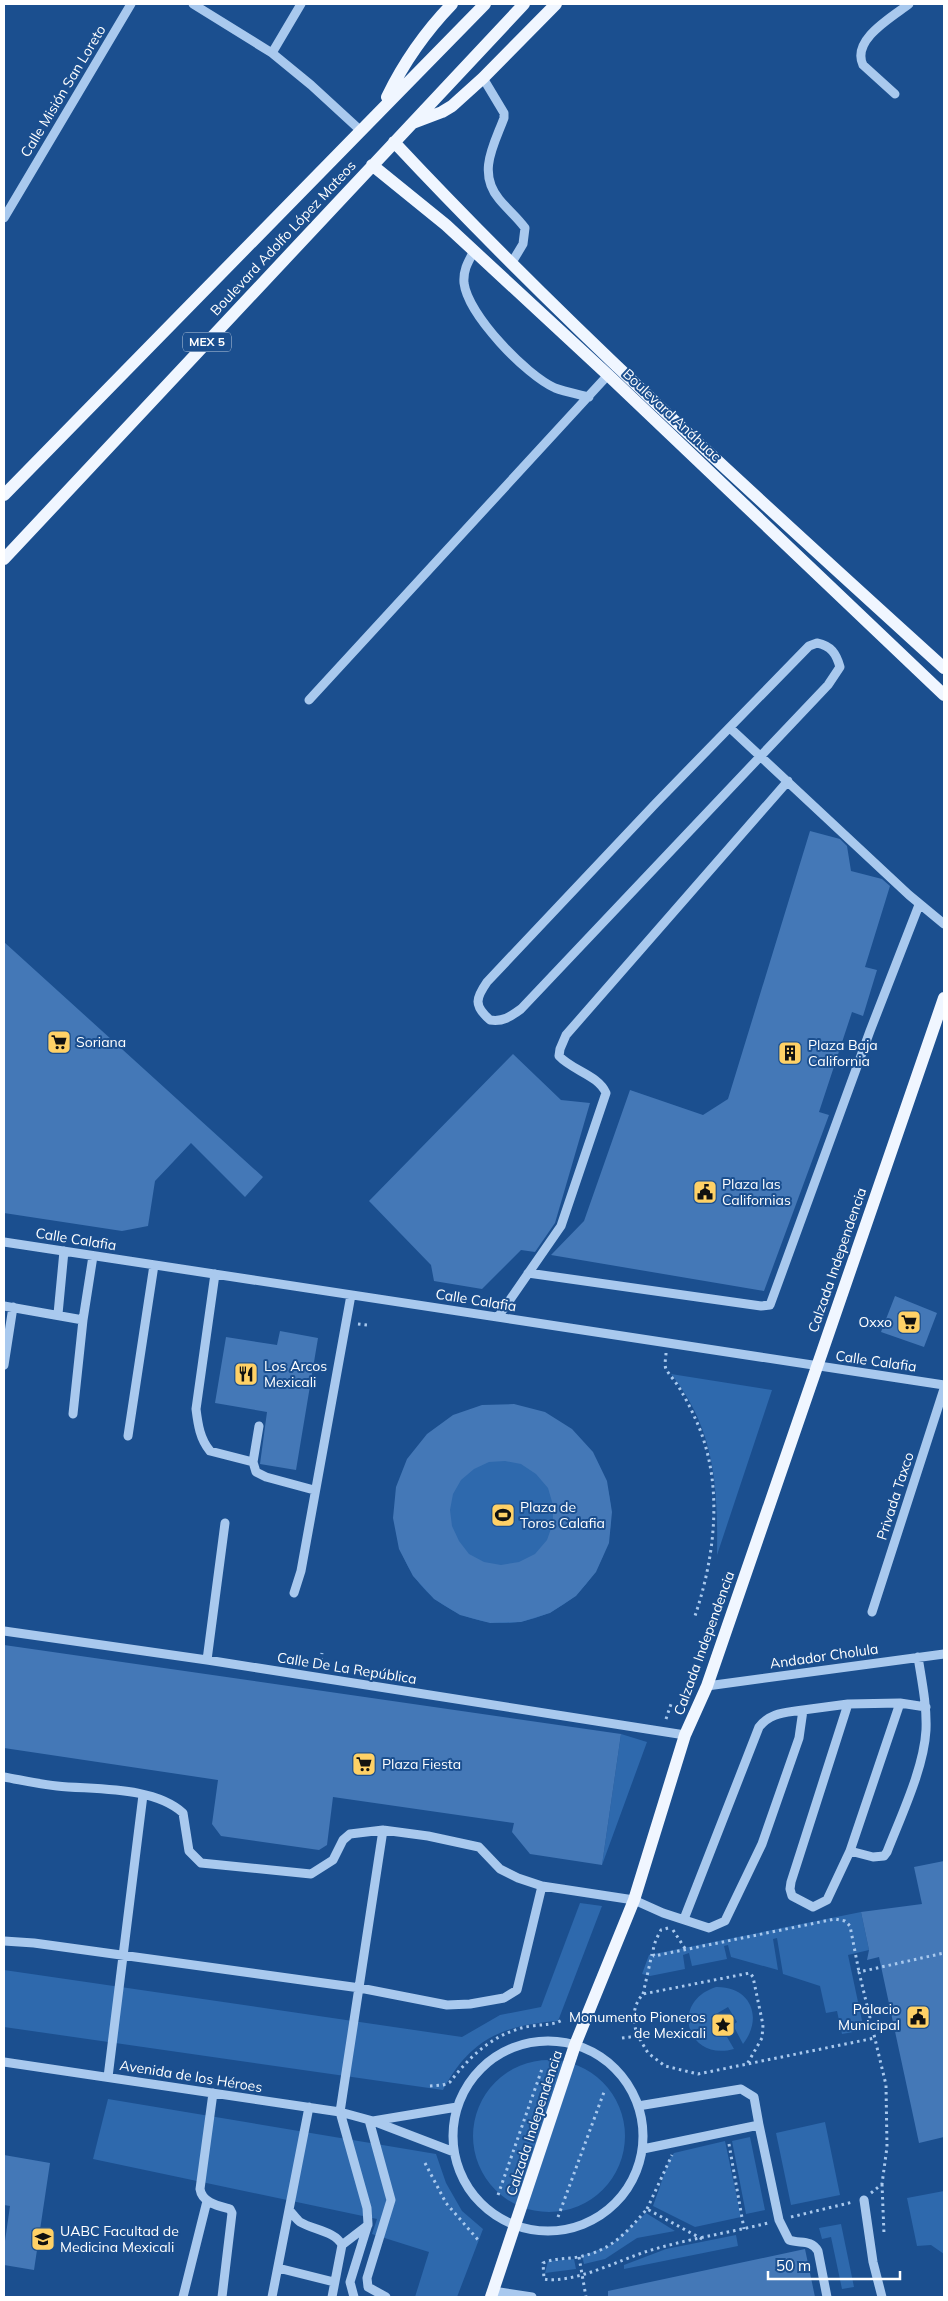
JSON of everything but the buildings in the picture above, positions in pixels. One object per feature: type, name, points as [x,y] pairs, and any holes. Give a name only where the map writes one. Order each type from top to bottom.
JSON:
[{"type":"main road","points":[[382,108],[402,68],[430,27],[452,4]]},
{"type":"main road","name":"Boulevard Adolfo López Mateos","points":[[4,495],[484,4]]},
{"type":"main road","name":"Boulevard Adolfo López Mateos","points":[[4,559],[372,164],[524,4]]},
{"type":"main road","points":[[410,124],[442,112],[452,106],[483,78],[556,4]]},
{"type":"main road","name":"Boulevard Anáhuac","points":[[394,142],[511,264],[782,521],[944,668]]},
{"type":"main road","name":"Boulevard Anáhuac","points":[[372,164],[446,225],[608,374],[944,695]]},
{"type":"main road","name":"Calzada Independencia","points":[[492,2294],[575,2045],[634,1900],[686,1735],[707,1686],[944,998]]},
{"type":"street","name":"Calle Misión San Loreto","points":[[4,218],[131,4]]},
{"type":"street","points":[[193,4],[272,54],[311,85],[360,130]]},
{"type":"street","points":[[272,54],[300,4]]},
{"type":"street","points":[[895,94],[863,66],[860,59],[860,51],[868,37],[909,4]]},
{"type":"street","points":[[483,78],[504,113],[504,118],[487,162],[491,183],[498,198],[525,228],[523,244],[511,264]]},
{"type":"street","points":[[474,251],[466,265],[464,282],[466,294],[487,327],[534,375],[555,388],[589,397]]},
{"type":"street","points":[[308,700],[589,397],[608,374]]},
{"type":"street","points":[[817,643],[827,645],[833,649],[840,667],[837,674],[521,1009],[508,1018],[497,1021],[490,1020],[484,1015],[478,1004],[478,996],[487,982],[630,830],[730,728],[809,646],[817,643]]},
{"type":"street","points":[[730,728],[944,924]]},
{"type":"street","points":[[498,1317],[561,1226],[606,1093],[602,1084],[566,1063],[559,1056],[566,1035],[788,781]]},
{"type":"street","points":[[528,1273],[761,1306],[770,1305],[870,1031],[920,904]]},
{"type":"street","name":"Calle Calafia","points":[[4,1242],[944,1387]]},
{"type":"street","points":[[58,1314],[64,1251]]},
{"type":"street","points":[[73,1414],[83,1320],[93,1256]]},
{"type":"street","points":[[128,1436],[154,1265]]},
{"type":"street","points":[[215,1274],[196,1409],[198,1427],[201,1437],[210,1451],[253,1462]]},
{"type":"street","points":[[294,1593],[300,1571],[351,1295]]},
{"type":"street","points":[[4,1365],[8,1307],[58,1314],[83,1320]]},
{"type":"street","name":"Privada Taxco","points":[[872,1612],[944,1387]]},
{"type":"street","points":[[259,1426],[253,1462],[256,1472],[261,1476],[314,1490]]},
{"type":"street","points":[[207,1660],[225,1523]]},
{"type":"street","name":"Calle De La República","points":[[4,1631],[207,1660],[686,1735]]},
{"type":"street","name":"Andador Cholula","points":[[707,1686],[944,1654]]},
{"type":"street","points":[[850,1851],[879,1858],[887,1852],[916,1774],[926,1732],[926,1707],[918,1658]]},
{"type":"street","points":[[684,1919],[759,1727],[766,1718],[803,1710],[848,1704],[900,1703],[926,1707]]},
{"type":"street","points":[[848,1704],[791,1882],[792,1896],[804,1904],[813,1907],[823,1904],[827,1900],[850,1851],[900,1703]]},
{"type":"street","points":[[4,1777],[56,1786],[143,1795],[170,1802],[183,1813],[189,1851],[201,1863],[311,1874],[333,1860],[343,1840],[350,1834],[383,1830],[428,1836],[479,1847],[500,1869],[518,1878],[542,1886],[634,1900],[663,1913],[709,1928],[726,1921],[762,1844],[799,1738],[803,1710]]},
{"type":"street","points":[[108,2077],[143,1795]]},
{"type":"street","points":[[354,2297],[350,2282],[368,2224],[367,2208],[340,2112],[383,1830]]},
{"type":"street","points":[[4,1941],[34,1943],[360,1988],[447,2005],[470,2004],[514,1994],[518,1990],[542,1886]]},
{"type":"street","points":[[550,2041],[575,2045],[603,2058],[624,2079],[638,2106],[643,2150],[635,2177],[619,2200],[598,2218],[572,2229],[543,2232],[516,2226],[492,2214],[475,2197],[462,2176],[454,2152],[457,2107],[470,2081],[491,2060],[517,2046],[550,2041]]},
{"type":"street","name":"Avenida de los Héroes","points":[[4,2062],[340,2112],[371,2121],[454,2152]]},
{"type":"street","points":[[638,2106],[741,2089],[754,2097],[779,2220],[789,2240],[812,2243],[815,2246],[818,2252],[827,2297]]},
{"type":"street","points":[[213,2093],[200,2189],[202,2196],[207,2201],[230,2209],[232,2213],[222,2297]]},
{"type":"street","points":[[272,2297],[309,2107]]},
{"type":"street","name":"Avenida de los Héroes","points":[[371,2121],[457,2107]]},
{"type":"street","points":[[371,2121],[391,2200],[366,2278],[368,2287],[386,2297]]},
{"type":"street","points":[[643,2150],[759,2125]]},
{"type":"street","points":[[864,2200],[873,2262],[882,2297]]},
{"type":"street","points":[[183,2297],[207,2201]]},
{"type":"street","points":[[289,2210],[298,2220],[340,2240],[342,2245],[332,2296]]},
{"type":"street","points":[[342,2245],[368,2224]]},
{"type":"street","points":[[278,2268],[334,2282]]},
{"type":"street","points":[[492,2294],[532,2297]]},
{"type":"path","points":[[666,1343],[665,1367],[681,1390],[695,1417],[705,1441],[712,1473],[714,1504],[712,1540],[705,1588],[695,1616]]},
{"type":"path","points":[[662,1731],[672,1701]]},
{"type":"path","points":[[652,1954],[654,1956],[686,1950],[835,1919],[845,1922],[850,1926],[886,2085],[887,2147],[882,2184],[864,2200],[649,2251],[581,2274],[553,2280],[544,2279],[543,2263],[550,2260],[579,2257],[611,2246],[648,2209],[671,2155],[678,2150]]},
{"type":"path","points":[[686,1950],[674,1931],[668,1928],[661,1930],[652,1954],[643,1994],[638,2000],[633,2019],[638,2036],[648,2053],[665,2066],[698,2074],[746,2066],[875,2038]]},
{"type":"path","points":[[859,1972],[944,1953]]},
{"type":"path","points":[[643,1994],[750,1973],[753,1977],[763,2025],[762,2038],[746,2066]]},
{"type":"path","points":[[430,2086],[443,2085],[450,2082],[480,2049],[496,2038],[531,2026],[555,2025],[564,2019]]},
{"type":"path","points":[[622,2038],[638,2036]]},
{"type":"path","points":[[498,2195],[543,2066]]},
{"type":"path","points":[[558,2217],[604,2092]]},
{"type":"path","points":[[728,2140],[744,2229]]},
{"type":"path","points":[[425,2163],[446,2203],[479,2241]]},
{"type":"path","points":[[648,2209],[702,2238]]},
{"type":"path","points":[[579,2257],[586,2297]]},
{"type":"shaded area","points":[[671,1374],[772,1390],[717,1555],[716,1506],[711,1460],[697,1416],[686,1395]]},
{"type":"shaded area","name":"Plaza de Toros Calafia","points":[[492,1407],[514,1407],[534,1411],[554,1419],[580,1438],[599,1464],[607,1484],[611,1515],[607,1546],[599,1566],[580,1592],[554,1611],[534,1619],[514,1623],[492,1623],[472,1619],[452,1611],[434,1599],[419,1584],[407,1566],[399,1546],[395,1526],[395,1504],[399,1484],[407,1464],[419,1446],[434,1431],[452,1419],[472,1411]]},
{"type":"shaded area","points":[[621,1734],[647,1742],[602,1865]]},
{"type":"shaded area","points":[[580,1903],[602,1906],[558,2021],[521,2026],[490,2038],[465,2058],[443,2090],[4,2027],[4,1970],[462,2037],[500,2015],[541,2007]]},
{"type":"shaded area","points":[[861,1912],[869,1950],[848,1955],[864,2030],[842,2034],[837,2011],[826,2013],[820,1986],[783,1974],[777,1938],[773,1939],[778,1970],[731,1957],[728,1945],[724,1946],[727,1959],[692,1966],[689,1953],[683,1955],[685,1969],[650,1976],[642,1974],[649,1955]]},
{"type":"shaded area","points":[[716,1987],[728,1988],[745,1997],[753,2014],[749,2034],[743,2044],[733,2025],[737,2022],[728,2007],[711,2017],[720,2032],[723,2030],[734,2049],[718,2051],[705,2047],[695,2039],[690,2028],[689,2017],[692,2005],[701,1995]]},
{"type":"shaded area","points":[[549,2060],[578,2066],[591,2073],[602,2083],[612,2094],[619,2107],[625,2136],[619,2165],[612,2178],[602,2189],[591,2199],[578,2206],[549,2212],[520,2206],[507,2199],[496,2189],[486,2178],[479,2165],[473,2136],[479,2107],[486,2094],[496,2083],[507,2073],[520,2066]]},
{"type":"shaded area","points":[[108,2099],[436,2154],[446,2183],[462,2211],[483,2229],[457,2297],[415,2297],[429,2252],[372,2234],[377,2219],[93,2159]]},
{"type":"shaded area","points":[[825,2122],[840,2195],[791,2205],[776,2133]]},
{"type":"shaded area","points":[[750,2137],[765,2210],[746,2214],[732,2141]]},
{"type":"shaded area","points":[[725,2141],[741,2217],[695,2227],[653,2206],[670,2158],[674,2153]]},
{"type":"shaded area","points":[[944,2191],[944,2254],[931,2245],[917,2246],[907,2198]]},
{"type":"shaded area","points":[[646,2213],[675,2231],[637,2238],[605,2259],[584,2264],[582,2256],[611,2245]]},
{"type":"shaded area","points":[[841,2224],[854,2287],[842,2289],[831,2237],[822,2239],[819,2228]]},
{"type":"shaded area","points":[[736,2235],[738,2246],[624,2269],[624,2265],[666,2249]]},
{"type":"shaded area","points":[[574,2259],[576,2269],[545,2273],[548,2261]]},
{"type":"place","name":"Soriana","points":[[59,1042]]},
{"type":"place","name":"Plaza Baja California","points":[[790,1053]]},
{"type":"place","name":"Plaza las Californias","points":[[705,1192]]},
{"type":"place","name":"Oxxo","points":[[909,1322]]},
{"type":"place","name":"Los Arcos Mexicali","points":[[246,1374]]},
{"type":"place","name":"Plaza de Toros Calafia","points":[[503,1515]]},
{"type":"place","name":"Plaza Fiesta","points":[[364,1764]]},
{"type":"place","name":"Palacio Municipal","points":[[918,2017]]},
{"type":"place","name":"Monumento Pioneros de Mexicali","points":[[723,2025]]},
{"type":"place","name":"UABC Facultad de Medicina Mexicali","points":[[43,2239]]}]
